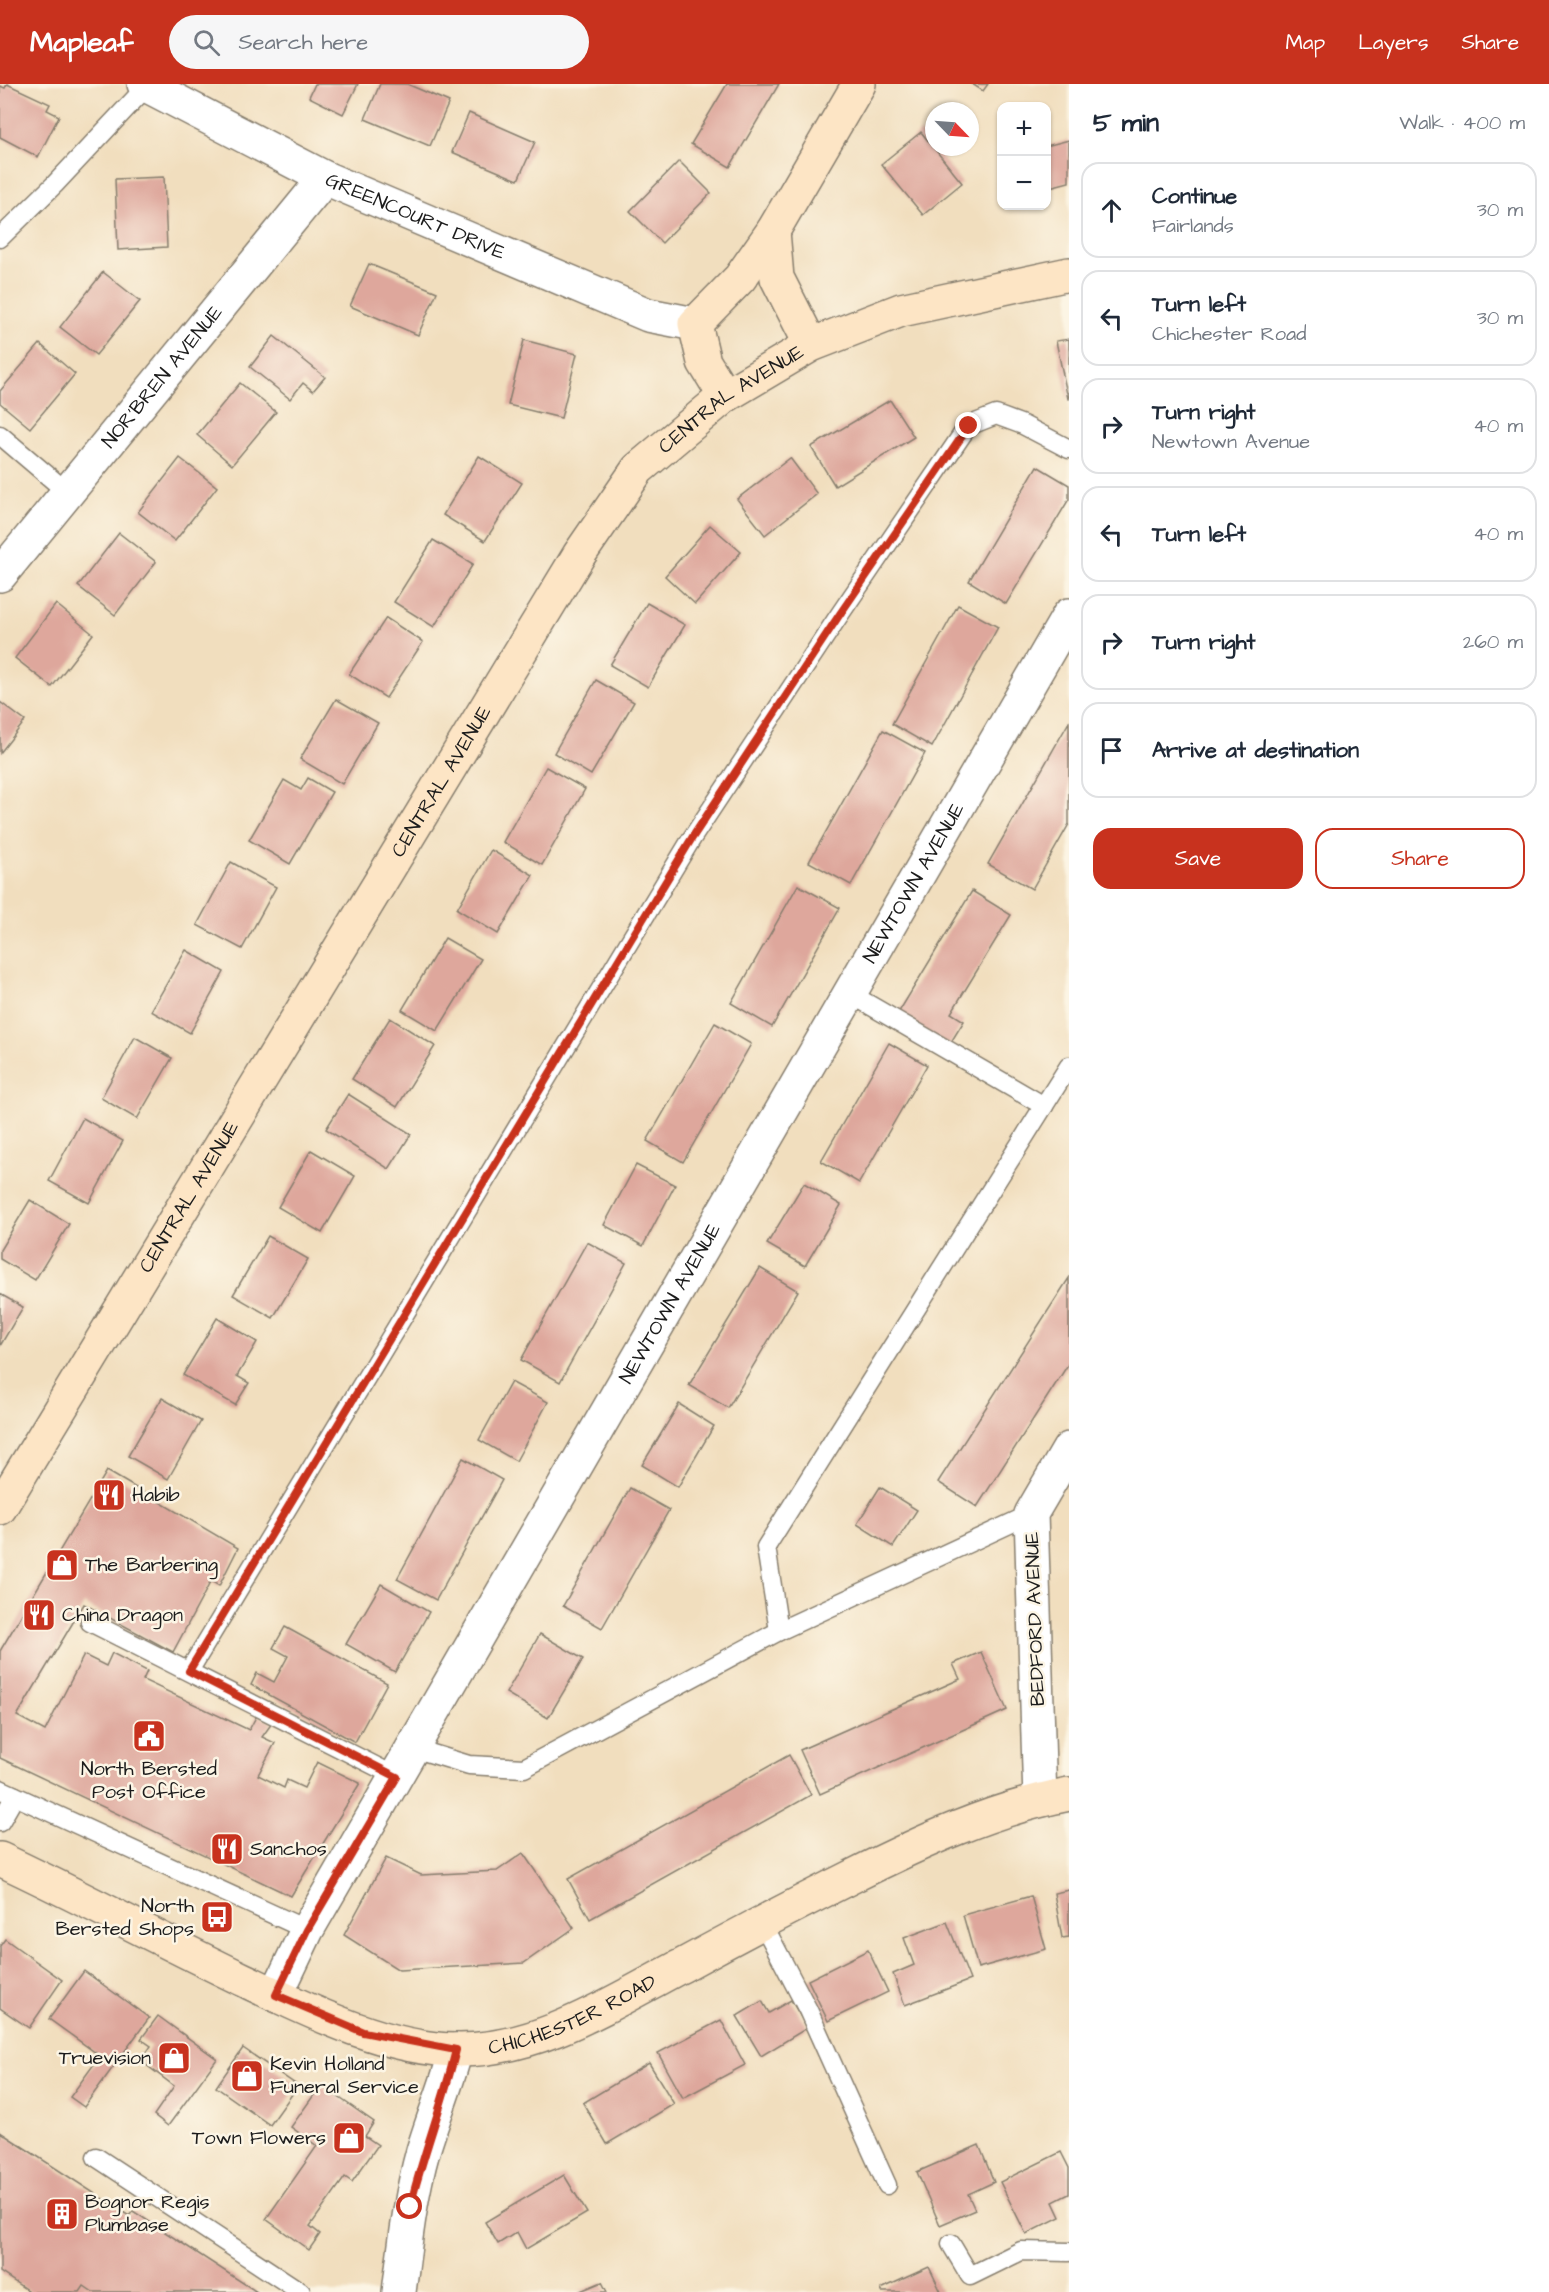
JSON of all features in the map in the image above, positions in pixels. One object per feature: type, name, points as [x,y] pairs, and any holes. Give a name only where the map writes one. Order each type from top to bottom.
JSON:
[{"type":"street","points":[[725,396],[704,362],[695,324],[740,278],[772,231],[859,84]]},
{"type":"street","name":"GREENCOURT DRIVE","points":[[146,85],[325,178],[648,315],[695,324]]},
{"type":"street","name":"NOR'BREN AVENUE","points":[[0,575],[325,178]]},
{"type":"street","points":[[772,231],[777,278],[811,345]]},
{"type":"street","name":"CENTRAL AVENUE","points":[[0,1508],[579,555],[638,469],[725,396],[811,345],[901,309],[1069,274]]},
{"type":"street","points":[[740,278],[783,290]]},
{"type":"street","name":"NEWTOWN AVENUE","points":[[276,1995],[307,1930],[1069,615]]},
{"type":"street","name":"BEDFORD AVENUE","points":[[1055,1797],[1031,1514],[1069,1451]]},
{"type":"street","name":"CHICHESTER ROAD","points":[[0,1859],[276,1995],[363,2032],[456,2050],[497,2047],[537,2038],[610,2004],[762,1922],[937,1833],[1055,1797]]},
{"type":"street","points":[[399,2292],[410,2207],[423,2151],[448,2082],[456,2050]]},
{"type":"lane","points":[[0,238],[55,184],[146,85]]},
{"type":"lane","points":[[189,1671],[692,838],[840,614],[969,426],[996,415],[1023,425],[1069,449]]},
{"type":"lane","points":[[0,435],[67,492]]},
{"type":"lane","points":[[849,993],[1044,1106]]},
{"type":"lane","points":[[779,1631],[766,1547],[1069,1066]]},
{"type":"lane","points":[[413,1748],[469,1765],[524,1768],[779,1631],[1031,1514]]},
{"type":"lane","points":[[90,1622],[397,1777]]},
{"type":"lane","points":[[0,1822],[8,1792],[307,1930]]},
{"type":"lane","points":[[762,1922],[808,2010],[887,2185]]},
{"type":"lane","points":[[96,2157],[301,2292]]},
{"type":"lane","points":[[951,2244],[970,2276],[1021,2251],[1069,2252]]},
{"type":"building","points":[[7,84],[50,104],[47,110],[59,116],[38,157],[0,137],[0,86],[5,88]]},
{"type":"building","points":[[315,84],[358,84],[343,114],[309,97]]},
{"type":"building","points":[[380,84],[407,84],[449,102],[430,146],[365,119]]},
{"type":"building","points":[[727,84],[779,84],[730,167],[691,144]]},
{"type":"building","points":[[972,84],[988,84],[983,91]]},
{"type":"building","points":[[469,113],[535,142],[518,180],[452,152]]},
{"type":"building","points":[[921,132],[925,137],[925,156],[940,156],[962,183],[923,215],[881,164]]},
{"type":"building","points":[[1069,140],[1069,182],[1051,187],[1051,156],[1051,145]]},
{"type":"building","points":[[679,161],[711,193],[662,243],[630,211]]},
{"type":"building","points":[[164,177],[167,247],[118,250],[115,179]]},
{"type":"building","points":[[369,264],[437,292],[418,335],[350,306]]},
{"type":"building","points":[[103,272],[140,301],[96,355],[60,327]]},
{"type":"building","points":[[274,336],[325,377],[313,391],[303,383],[290,399],[250,367]]},
{"type":"building","points":[[1069,339],[1069,399],[1068,399],[1056,341]]},
{"type":"building","points":[[524,340],[577,354],[561,418],[508,405]]},
{"type":"building","points":[[40,344],[75,374],[30,428],[0,403],[0,391]]},
{"type":"building","points":[[240,383],[276,412],[232,465],[197,435]]},
{"type":"building","points":[[890,400],[914,437],[835,486],[811,447]]},
{"type":"building","points":[[479,456],[522,483],[485,541],[443,515]]},
{"type":"building","points":[[180,458],[217,487],[175,541],[138,512]]},
{"type":"building","points":[[790,458],[817,494],[765,535],[737,499]]},
{"type":"building","points":[[1037,466],[1069,485],[1069,499],[1006,604],[969,581]]},
{"type":"building","points":[[710,525],[741,552],[695,604],[665,576]]},
{"type":"building","points":[[119,533],[156,562],[115,615],[78,586]]},
{"type":"building","points":[[433,540],[473,564],[434,627],[394,602]]},
{"type":"building","points":[[647,603],[685,625],[648,687],[610,665]]},
{"type":"building","points":[[56,604],[93,634],[52,687],[15,658]]},
{"type":"building","points":[[958,605],[998,627],[932,747],[892,724]]},
{"type":"building","points":[[386,618],[423,642],[386,698],[349,674]]},
{"type":"building","points":[[596,680],[634,702],[591,775],[554,753]]},
{"type":"building","points":[[336,699],[378,723],[342,784],[300,759]]},
{"type":"building","points":[[0,702],[25,721],[0,753]]},
{"type":"building","points":[[1069,722],[1069,824],[1032,889],[988,864]]},
{"type":"building","points":[[883,730],[925,753],[851,885],[809,862]]},
{"type":"building","points":[[546,767],[585,789],[542,865],[503,842]]},
{"type":"building","points":[[308,778],[332,792],[290,864],[249,840],[284,780],[301,790]]},
{"type":"building","points":[[491,850],[533,875],[498,934],[457,909]]},
{"type":"building","points":[[231,862],[276,887],[242,949],[197,925]]},
{"type":"building","points":[[798,885],[840,908],[772,1027],[731,1003]]},
{"type":"building","points":[[972,891],[1011,915],[951,1013],[964,1021],[948,1047],[897,1015]]},
{"type":"building","points":[[445,938],[481,959],[437,1031],[402,1010]]},
{"type":"building","points":[[186,950],[224,972],[190,1033],[151,1011]]},
{"type":"building","points":[[390,1018],[435,1046],[397,1107],[352,1079]]},
{"type":"building","points":[[715,1023],[751,1044],[683,1162],[647,1141]]},
{"type":"building","points":[[135,1037],[172,1058],[137,1119],[101,1098]]},
{"type":"building","points":[[889,1043],[927,1065],[859,1183],[821,1161]]},
{"type":"building","points":[[348,1094],[411,1134],[389,1169],[326,1129]]},
{"type":"building","points":[[83,1118],[123,1141],[89,1203],[49,1181]]},
{"type":"building","points":[[311,1150],[355,1176],[322,1233],[278,1207]]},
{"type":"building","points":[[636,1165],[675,1185],[643,1246],[604,1225]]},
{"type":"building","points":[[804,1183],[841,1205],[805,1266],[767,1244]]},
{"type":"building","points":[[30,1200],[69,1224],[35,1280],[0,1259],[0,1250]]},
{"type":"building","points":[[268,1236],[308,1259],[273,1318],[233,1295]]},
{"type":"building","points":[[587,1242],[626,1263],[560,1382],[521,1360]]},
{"type":"building","points":[[760,1268],[798,1291],[728,1408],[689,1385]]},
{"type":"building","points":[[1069,1278],[1069,1363],[977,1507],[938,1482]]},
{"type":"building","points":[[0,1294],[23,1307],[0,1346]]},
{"type":"building","points":[[217,1318],[257,1342],[237,1376],[249,1383],[235,1405],[183,1375]]},
{"type":"building","points":[[511,1382],[548,1402],[516,1461],[479,1440]]},
{"type":"building","points":[[162,1398],[201,1421],[168,1479],[128,1456]]},
{"type":"building","points":[[679,1404],[714,1426],[678,1487],[642,1465]]},
{"type":"building","points":[[463,1458],[502,1480],[436,1600],[397,1579]]},
{"type":"building","points":[[107,1471],[238,1548],[219,1586],[211,1581],[173,1652],[84,1604],[17,1716],[45,1731],[84,1655],[106,1666],[112,1653],[147,1671],[143,1680],[249,1730],[257,1715],[272,1723],[262,1737],[275,1743],[258,1775],[284,1788],[287,1780],[304,1788],[317,1762],[360,1783],[291,1896],[0,1758],[0,1651]]},
{"type":"building","points":[[880,1487],[917,1510],[893,1547],[857,1524]]},
{"type":"building","points":[[630,1488],[669,1510],[602,1628],[563,1606]]},
{"type":"building","points":[[381,1584],[429,1612],[395,1672],[346,1644]]},
{"type":"building","points":[[285,1627],[387,1683],[355,1742],[251,1685],[257,1673],[274,1682],[288,1656],[273,1648]]},
{"type":"building","points":[[540,1634],[583,1659],[548,1718],[506,1693]]},
{"type":"building","points":[[981,1652],[1007,1710],[820,1794],[800,1750],[960,1679],[953,1664]]},
{"type":"building","points":[[789,1755],[811,1795],[590,1919],[568,1879]]},
{"type":"building","points":[[523,1853],[574,1928],[524,1963],[399,1970],[344,1935],[386,1858],[421,1875],[497,1871]]},
{"type":"building","points":[[1069,1890],[1069,1937],[1062,1938],[1054,1893]]},
{"type":"building","points":[[1031,1896],[1046,1949],[978,1968],[963,1915]]},
{"type":"building","points":[[947,1922],[970,1980],[905,2005],[893,1974],[914,1965],[904,1938]]},
{"type":"building","points":[[5,1939],[62,1980],[29,2028],[0,2008],[0,1946]]},
{"type":"building","points":[[868,1950],[888,1992],[828,2021],[808,1980]]},
{"type":"building","points":[[84,1971],[149,2018],[84,2107],[70,2097],[100,2056],[49,2019]]},
{"type":"building","points":[[791,2000],[807,2028],[761,2056],[737,2016],[762,2001],[769,2013]]},
{"type":"building","points":[[158,2016],[217,2059],[168,2126],[154,2115],[174,2086],[141,2061],[151,2046],[141,2039]]},
{"type":"building","points":[[721,2020],[745,2065],[683,2098],[658,2053]]},
{"type":"building","points":[[243,2048],[298,2086],[270,2125],[216,2087]]},
{"type":"building","points":[[649,2063],[674,2104],[607,2144],[583,2103]]},
{"type":"building","points":[[321,2085],[374,2122],[365,2136],[378,2145],[352,2182],[345,2177],[310,2226],[320,2234],[309,2250],[266,2219],[317,2146],[291,2127]]},
{"type":"building","name":"Bognor Regis Plumbase","points":[[0,2132],[129,2216],[133,2211],[257,2292],[93,2292],[84,2286],[80,2292],[30,2292],[0,2272]]},
{"type":"building","points":[[979,2145],[994,2182],[968,2194],[975,2210],[940,2225],[917,2172]]},
{"type":"building","points":[[1061,2152],[1069,2168],[1069,2194],[1053,2202],[1060,2217],[1026,2234],[1000,2182]]},
{"type":"building","points":[[564,2175],[587,2213],[526,2249],[517,2232],[498,2244],[485,2222]]},
{"type":"building","points":[[929,2267],[941,2292],[882,2292],[881,2289]]},
{"type":"building","points":[[602,2282],[607,2292],[578,2292]]},
{"type":"place","name":"Habib","points":[[109,1495]]},
{"type":"place","name":"The Barbering","points":[[62,1565]]},
{"type":"place","name":"China Dragon","points":[[39,1615]]},
{"type":"place","name":"North Bersted Post Office","points":[[149,1736]]},
{"type":"place","name":"Sanchos","points":[[227,1849]]},
{"type":"place","name":"North Bersted Shops","points":[[217,1917]]},
{"type":"place","name":"Truevision","points":[[174,2058]]},
{"type":"place","name":"Kevin Holland Funeral Service","points":[[247,2076]]},
{"type":"place","name":"Town Flowers","points":[[349,2138]]},
{"type":"place","name":"Bognor Regis Plumbase","points":[[62,2214]]},
{"type":"route","points":[[410,2207],[423,2151],[448,2082],[456,2050],[409,2043],[363,2032],[276,1995],[307,1930],[397,1777],[189,1671],[409,1312],[692,838],[840,614],[969,426]]}]
